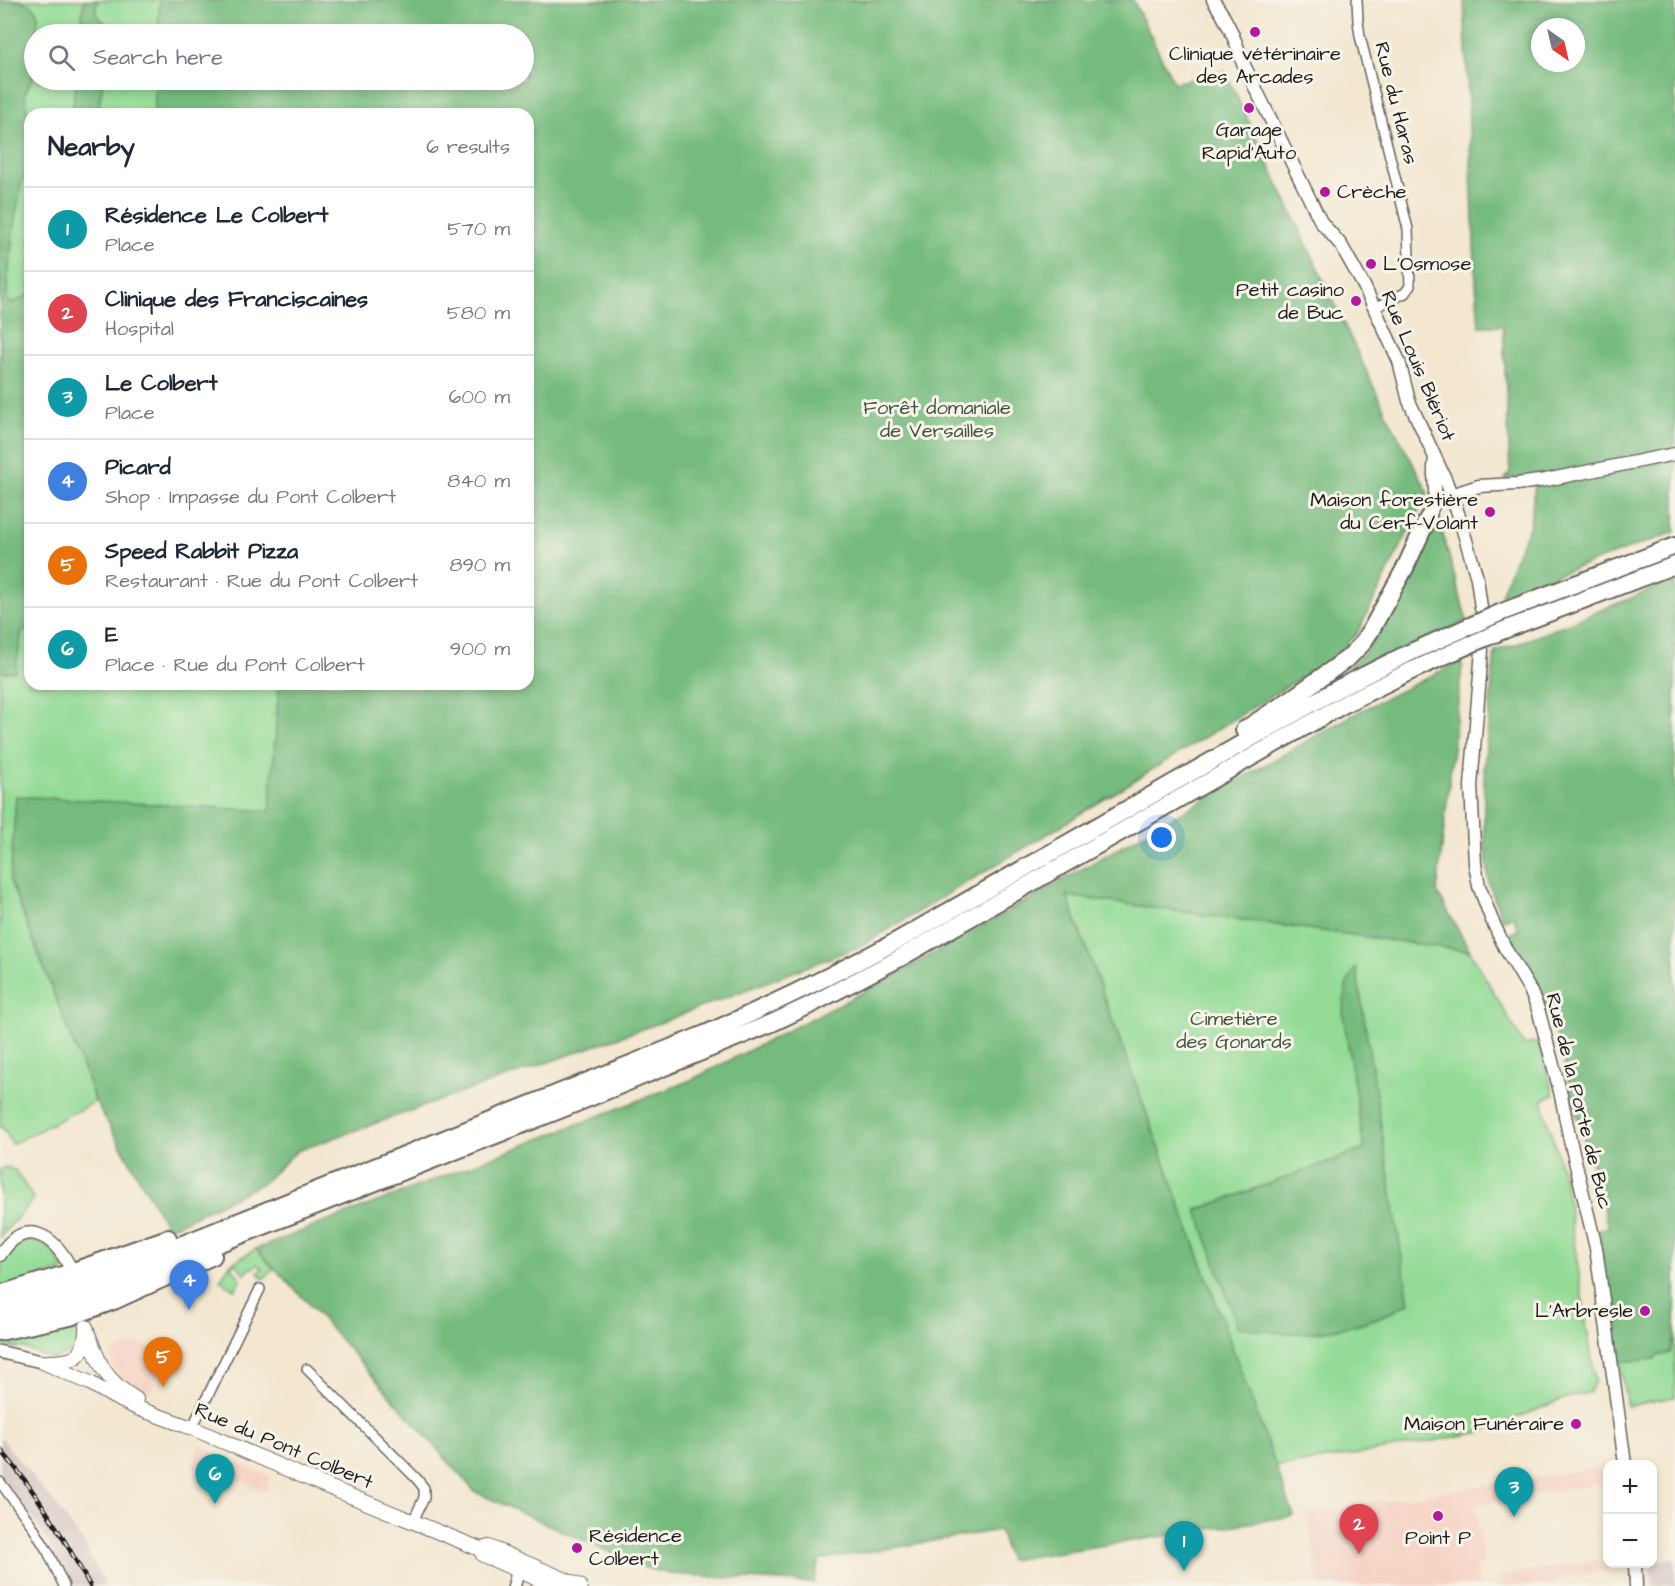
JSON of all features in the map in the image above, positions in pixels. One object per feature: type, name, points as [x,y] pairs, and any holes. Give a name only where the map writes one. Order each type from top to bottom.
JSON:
[{"type":"highway","points":[[1219,756],[1234,736],[1329,672],[1362,644],[1405,568],[1431,510]]},
{"type":"highway","points":[[0,1307],[60,1291],[116,1271],[765,1008],[895,942],[1339,688],[1409,653],[1502,612],[1675,546]]},
{"type":"highway","points":[[0,1320],[34,1313],[85,1296],[562,1109],[772,1023],[910,953],[1348,702],[1413,670],[1477,647],[1504,630],[1675,565]]},
{"type":"highway","points":[[0,1332],[70,1317],[116,1300],[292,1222],[307,1209]]},
{"type":"highway","points":[[0,1294],[175,1236],[199,1237]]},
{"type":"main road","name":"Rue Louis Blériot","points":[[1213,0],[1219,7],[1238,46],[1242,61],[1321,222],[1341,244],[1374,308],[1399,361],[1409,401],[1451,495]]},
{"type":"main road","points":[[1431,510],[1451,495],[1479,486],[1546,480],[1675,454]]},
{"type":"main road","points":[[1431,510],[1435,485],[1433,467],[1435,458]]},
{"type":"main road","points":[[1451,495],[1474,570],[1481,608]]},
{"type":"main road","name":"Rue de la Porte de Buc","points":[[1477,647],[1471,786],[1475,864],[1479,886],[1491,918],[1538,1009],[1560,1091],[1596,1248],[1624,1460]]},
{"type":"main road","points":[[0,1255],[11,1240],[23,1234],[35,1234],[51,1240],[70,1267]]},
{"type":"main road","points":[[0,1352],[43,1362],[66,1361],[81,1353],[86,1327],[99,1363],[116,1386],[166,1418]]},
{"type":"main road","name":"Rue du Pont Colbert","points":[[43,1362],[90,1383],[126,1404],[192,1428],[480,1549],[489,1547],[554,1586]]},
{"type":"main road","points":[[90,1383],[89,1370],[99,1363]]},
{"type":"main road","points":[[514,1586],[520,1567]]},
{"type":"main road","name":"Rue du Pont Colbert","points":[[520,1567],[580,1586]]},
{"type":"main road","points":[[1635,1568],[1636,1586]]},
{"type":"street","name":"Rue du Haras","points":[[1357,0],[1360,36],[1408,230],[1410,286],[1405,293],[1374,308]]},
{"type":"street","points":[[192,1428],[260,1289]]},
{"type":"street","points":[[307,1369],[424,1488],[423,1498],[413,1521]]},
{"type":"street","points":[[0,1482],[31,1524],[48,1552],[64,1586]]},
{"type":"shaded area","points":[[137,1342],[167,1356],[150,1393],[119,1379],[110,1357],[114,1351]]},
{"type":"shaded area","points":[[0,1437],[55,1504],[84,1544],[106,1586],[68,1586],[51,1548],[32,1517],[0,1478]]},
{"type":"shaded area","points":[[199,1445],[271,1477],[265,1492],[235,1478],[232,1485],[192,1468]]},
{"type":"shaded area","points":[[1603,1467],[1603,1484],[1549,1493],[1547,1491],[1547,1493],[1475,1505],[1484,1564],[1477,1566],[1479,1586],[1320,1586],[1307,1514]]},
{"type":"shaded area","points":[[1675,1559],[1675,1586],[1653,1586],[1651,1568],[1657,1568],[1657,1561]]},
{"type":"shaded area","points":[[1603,1560],[1603,1568],[1619,1568],[1571,1576],[1555,1581],[1555,1586],[1481,1586],[1500,1583],[1500,1576]]},
{"type":"green space","points":[[0,0],[160,0],[159,24],[24,24],[24,90],[155,90],[154,108],[24,108],[24,690],[280,690],[272,812],[87,1071],[95,1102],[12,1144],[3,1127],[0,1128]]},
{"type":"green space","points":[[0,0],[25,2],[34,8],[38,19],[37,24],[24,24],[24,90],[27,90],[27,108],[24,108],[24,176],[13,232],[7,286],[7,301],[13,303],[24,298],[24,631],[22,631],[15,672],[0,672]]},
{"type":"green space","points":[[84,0],[98,0],[95,10],[99,18],[107,24],[81,24]]},
{"type":"green space","name":"Forêt domaniale de Versailles","points":[[160,0],[1133,0],[1174,83],[1225,71],[1385,411],[1428,492],[1357,634],[1325,663],[861,946],[662,1022],[297,1151],[263,1183],[168,1229],[96,1102],[10,881],[16,796],[270,811],[279,690],[534,690],[534,108],[154,108],[155,90],[534,90],[534,24],[159,24]]},
{"type":"green space","points":[[1464,0],[1675,0],[1675,446],[1540,476],[1505,479],[1510,472],[1503,326],[1479,326]]},
{"type":"green space","points":[[75,90],[102,90],[99,108],[73,108]]},
{"type":"green space","points":[[1675,459],[1675,532],[1501,595],[1530,525],[1535,485]]},
{"type":"green space","points":[[1438,517],[1467,621],[1351,672],[1349,666],[1366,652]]},
{"type":"green space","points":[[1675,580],[1675,1342],[1670,1353],[1657,1356],[1655,1359],[1617,1362],[1598,1229],[1608,1227],[1548,1007],[1544,1006],[1537,986],[1509,934],[1518,930],[1514,916],[1502,919],[1489,884],[1484,831],[1484,769],[1495,651]]},
{"type":"green space","points":[[1461,661],[1437,892],[1470,951],[1067,896],[1294,1516],[1009,1560],[999,1530],[819,1560],[814,1583],[670,1574],[643,1567],[475,1492],[308,1303],[256,1249],[691,1080],[885,981],[1362,710]]},
{"type":"green space","name":"Cimetière des Gonards","points":[[1067,896],[1470,951],[1524,1045],[1538,1042],[1554,1095],[1542,1100],[1565,1182],[1595,1381],[1590,1392],[1566,1398],[1481,1432],[1276,1467]],"holes":[[[1364,1149],[1238,1327],[1197,1210]]]},
{"type":"green space","points":[[1356,967],[1409,1303],[1381,1317],[1336,1329],[1283,1333],[1238,1327],[1197,1210],[1364,1149],[1343,1013],[1346,986]]},
{"type":"green space","points":[[7,1167],[15,1170],[34,1199],[0,1237],[0,1169]]},
{"type":"green space","points":[[1598,1229],[1675,1268],[1675,1397],[1627,1406]]},
{"type":"green space","points":[[25,1240],[39,1242],[49,1248],[64,1270],[0,1289],[4,1260],[11,1250]]},
{"type":"green space","points":[[256,1249],[274,1269],[264,1279],[258,1273],[262,1269],[258,1264],[245,1274],[234,1263],[231,1267],[241,1278],[235,1290],[220,1280],[230,1264]]},
{"type":"green space","points":[[77,1323],[81,1339],[78,1350],[52,1359],[24,1348],[0,1347],[0,1339]]},
{"type":"railway","points":[[0,1449],[26,1481],[49,1515],[90,1586]]},
{"type":"place","name":"Clinique vétérinaire des Arcades","points":[[1255,32]]},
{"type":"place","name":"Garage Rapid'Auto","points":[[1249,108]]},
{"type":"place","name":"Crèche","points":[[1325,192]]},
{"type":"place","name":"L'Osmose","points":[[1371,264]]},
{"type":"place","name":"Petit casino de Buc","points":[[1356,301]]},
{"type":"place","name":"Maison forestière du Cerf-Volant","points":[[1490,512]]},
{"type":"place","name":"Picard","points":[[189,1310]]},
{"type":"place","name":"L’Arbresle","points":[[1645,1311]]},
{"type":"place","name":"Speed Rabbit Pizza","points":[[163,1387]]},
{"type":"place","name":"Maison Funéraire","points":[[1576,1424]]},
{"type":"place","name":"E","points":[[215,1504]]},
{"type":"place","name":"Point P","points":[[1438,1516]]},
{"type":"place","name":"Le Colbert","points":[[1514,1517]]},
{"type":"place","name":"Résidence Colbert","points":[[577,1548]]},
{"type":"place","name":"Clinique des Franciscaines","points":[[1359,1554]]},
{"type":"place","name":"Résidence Le Colbert","points":[[1184,1571]]}]
